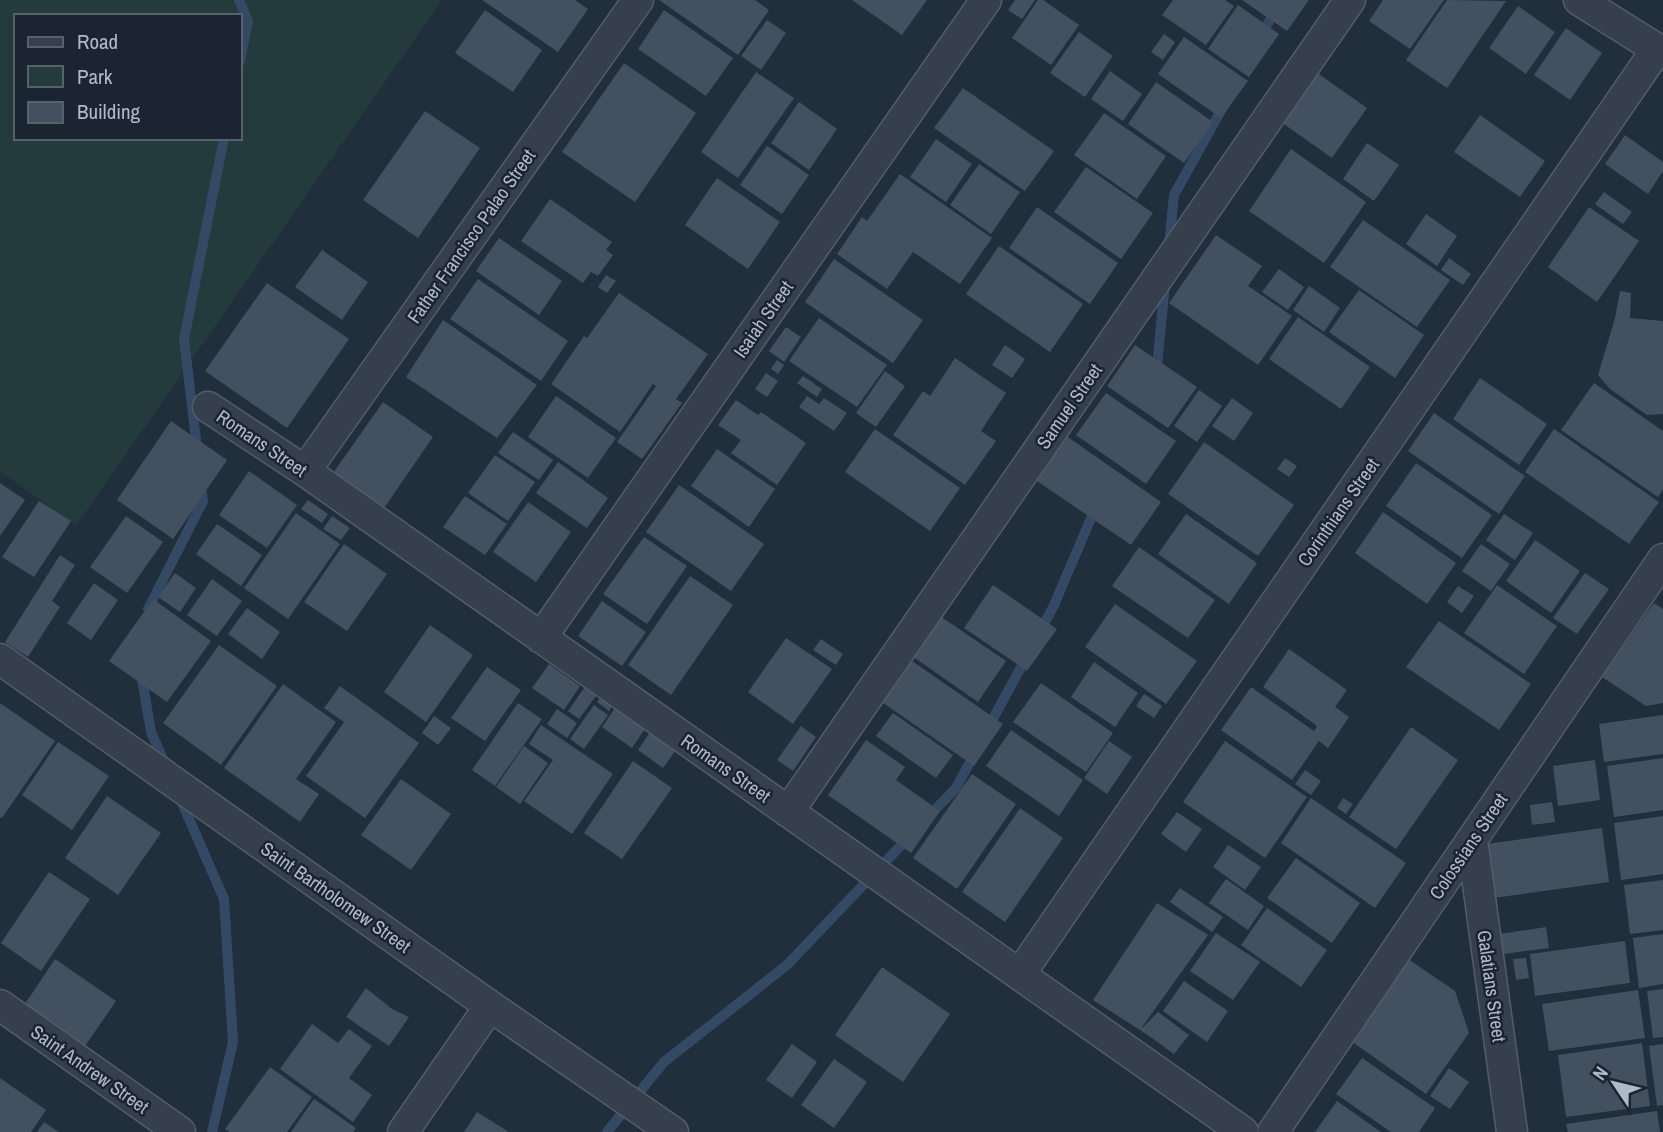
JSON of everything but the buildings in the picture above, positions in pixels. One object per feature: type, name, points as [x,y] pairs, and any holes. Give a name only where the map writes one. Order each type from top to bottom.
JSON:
[{"type":"street","name":"Father Francisco Palao Street","points":[[304,471],[638,0]]},
{"type":"street","name":"Isaiah Street","points":[[541,638],[986,0]]},
{"type":"street","name":"Samuel Street","points":[[788,812],[1350,0]]},
{"type":"street","points":[[1579,0],[1660,50]]},
{"type":"street","name":"Corinthians Street","points":[[1020,974],[1660,50]]},
{"type":"street","name":"Romans Street","points":[[208,407],[304,471],[1243,1132]]},
{"type":"street","name":"Colossians Street","points":[[1273,1132],[1663,559]]},
{"type":"street","name":"Saint Bartholomew Street","points":[[0,659],[490,1006],[673,1132]]},
{"type":"street","name":"Galatians Street","points":[[1472,840],[1512,1132]]},
{"type":"street","name":"Saint Andrew Street","points":[[0,1005],[180,1132]]},
{"type":"street","points":[[403,1132],[490,1006]]},
{"type":"green space","points":[[0,0],[442,0],[76,526],[0,471]]},
{"type":"waterway","points":[[239,0],[248,21],[242,51]]},
{"type":"waterway","points":[[1261,36],[1281,0]]},
{"type":"waterway","points":[[1169,245],[1174,195],[1224,105]]},
{"type":"waterway","points":[[197,448],[184,339],[224,140]]},
{"type":"waterway","points":[[1154,373],[1157,366],[1165,284]]},
{"type":"waterway","points":[[148,609],[203,501],[201,484]]},
{"type":"waterway","points":[[1040,632],[1095,509]]},
{"type":"waterway","points":[[988,728],[1026,658]]},
{"type":"waterway","points":[[141,673],[151,732],[166,766]]},
{"type":"waterway","points":[[928,817],[956,788],[975,753]]},
{"type":"waterway","points":[[179,796],[224,899],[233,1042],[212,1132]]},
{"type":"waterway","points":[[607,1132],[664,1062],[787,965],[908,838]]}]
